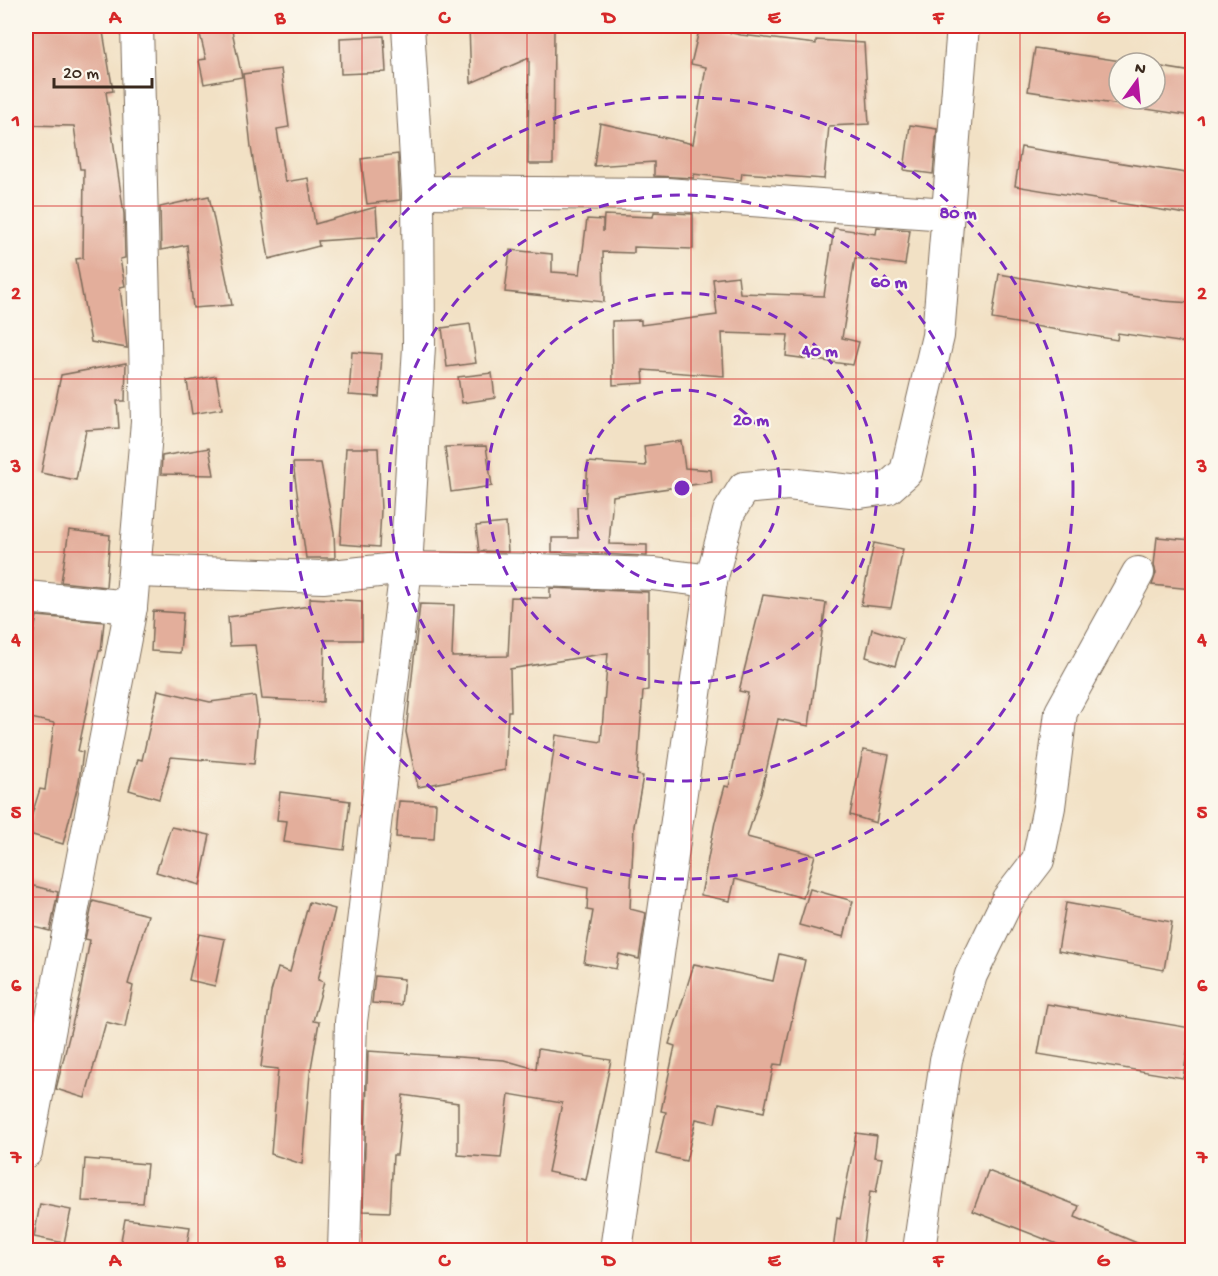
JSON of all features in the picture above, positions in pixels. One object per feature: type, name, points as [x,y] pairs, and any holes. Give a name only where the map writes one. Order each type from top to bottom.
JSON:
[{"type":"street","points":[[26,1152],[131,607],[135,571],[147,422],[137,26]]},
{"type":"street","points":[[344,1251],[351,1022],[406,568],[419,346],[418,192],[408,26]]},
{"type":"street","points":[[616,1251],[711,581],[729,512],[744,488],[788,484],[860,492],[888,488],[906,472],[938,336],[963,26]]},
{"type":"street","points":[[418,192],[666,194],[948,214]]},
{"type":"street","points":[[135,571],[323,577],[406,568],[653,574],[711,581]]},
{"type":"street","points":[[919,1251],[946,1060],[971,975],[1008,899],[1038,860],[1049,807],[1061,712],[1138,573]]},
{"type":"street","points":[[26,597],[131,607]]},
{"type":"building","points":[[26,26],[102,26],[113,91],[106,92],[124,214],[125,258],[120,259],[125,286],[120,287],[127,348],[91,342],[76,259],[83,258],[84,169],[80,169],[74,126],[26,125]]},
{"type":"building","points":[[198,26],[231,26],[242,77],[204,84],[199,60],[206,59]]},
{"type":"building","points":[[469,26],[554,26],[553,164],[528,164],[529,58],[471,83]]},
{"type":"building","points":[[700,26],[741,35],[816,44],[816,40],[864,43],[869,124],[829,126],[824,179],[742,173],[741,180],[694,174],[694,178],[654,176],[654,162],[594,166],[600,123],[693,144],[706,67],[691,64]]},
{"type":"building","points":[[384,36],[386,72],[341,74],[340,38]]},
{"type":"building","points":[[1035,48],[1107,59],[1107,103],[1028,91]]},
{"type":"building","points":[[1167,68],[1192,72],[1192,116],[1159,111],[1167,111]]},
{"type":"building","points":[[281,69],[289,127],[277,129],[285,182],[308,178],[315,224],[376,207],[378,237],[318,241],[319,246],[269,259],[251,147],[243,74]]},
{"type":"building","points":[[910,125],[937,129],[933,174],[904,170]]},
{"type":"building","points":[[1021,147],[1192,174],[1192,215],[1015,186]]},
{"type":"building","points":[[398,154],[400,200],[367,204],[361,159]]},
{"type":"building","points":[[209,196],[232,305],[193,308],[187,245],[161,250],[160,207]]},
{"type":"building","points":[[654,212],[693,214],[693,249],[634,247],[634,253],[603,252],[604,302],[505,292],[510,250],[552,254],[552,272],[580,274],[587,219],[603,220],[603,232],[604,215],[653,217]]},
{"type":"building","points":[[877,227],[910,230],[905,265],[855,258],[842,338],[859,342],[853,365],[786,356],[788,335],[722,333],[724,376],[643,370],[644,383],[613,385],[612,321],[641,320],[641,325],[717,315],[713,279],[738,276],[740,293],[824,296],[834,228],[876,234]]},
{"type":"building","points":[[999,274],[1163,301],[1192,303],[1192,344],[1118,333],[1117,340],[992,319]]},
{"type":"building","points":[[470,324],[476,363],[447,367],[442,328]]},
{"type":"building","points":[[352,352],[382,354],[379,397],[349,395]]},
{"type":"building","points":[[126,363],[125,401],[117,401],[119,428],[86,430],[76,480],[41,473],[61,375]]},
{"type":"building","points":[[492,373],[495,398],[462,403],[458,377]]},
{"type":"building","points":[[216,376],[222,409],[192,414],[187,381]]},
{"type":"building","points":[[681,441],[685,468],[711,470],[712,482],[613,496],[609,544],[647,545],[647,556],[552,552],[552,538],[578,538],[577,507],[585,507],[588,462],[646,466],[644,446]]},
{"type":"building","points":[[486,446],[492,486],[451,492],[445,447]]},
{"type":"building","points":[[209,448],[214,475],[161,474],[162,456]]},
{"type":"building","points":[[346,448],[378,448],[381,510],[379,547],[340,544]]},
{"type":"building","points":[[293,463],[321,463],[334,532],[335,558],[306,558]]},
{"type":"building","points":[[506,523],[508,552],[479,551],[476,526]]},
{"type":"building","points":[[69,530],[110,535],[106,587],[61,582]]},
{"type":"building","points":[[1157,537],[1192,540],[1192,589],[1152,585],[1156,573],[1154,565]]},
{"type":"building","points":[[874,543],[903,549],[891,608],[861,605]]},
{"type":"building","points":[[550,588],[648,592],[648,690],[643,691],[637,775],[643,776],[634,826],[630,909],[646,913],[639,959],[619,954],[616,969],[584,963],[593,911],[587,910],[588,888],[536,877],[556,735],[601,742],[608,653],[510,669],[511,711],[508,711],[505,770],[418,787],[406,732],[420,604],[454,605],[452,657],[508,656],[511,597],[550,598]]},
{"type":"building","points":[[763,595],[826,603],[809,726],[778,719],[762,789],[747,837],[815,855],[803,898],[735,879],[730,901],[701,895],[715,822],[725,786],[729,787],[748,693],[739,691]]},
{"type":"building","points":[[310,598],[362,601],[362,640],[325,640],[323,702],[262,699],[255,645],[230,646],[228,617],[310,606]]},
{"type":"building","points":[[153,611],[183,613],[180,653],[151,651]]},
{"type":"building","points":[[37,616],[104,622],[101,651],[99,651],[78,751],[83,752],[79,781],[63,844],[26,833],[40,789],[45,790],[54,723],[26,717],[26,670]]},
{"type":"building","points":[[872,629],[903,639],[895,666],[866,657]]},
{"type":"building","points":[[158,690],[210,702],[255,696],[258,718],[254,764],[171,757],[159,799],[129,790],[138,759],[142,760]]},
{"type":"building","points":[[863,750],[889,755],[876,823],[850,815]]},
{"type":"building","points":[[280,792],[350,801],[344,850],[284,842],[287,821],[277,820]]},
{"type":"building","points":[[399,801],[436,803],[434,839],[396,837]]},
{"type":"building","points":[[171,827],[210,835],[200,885],[156,872]]},
{"type":"building","points":[[26,884],[58,892],[50,931],[26,925]]},
{"type":"building","points":[[810,889],[853,901],[844,937],[799,925]]},
{"type":"building","points":[[93,901],[148,915],[128,984],[133,986],[125,1027],[106,1022],[85,1098],[56,1089],[80,993],[90,940],[85,939]]},
{"type":"building","points":[[309,902],[335,909],[318,980],[324,982],[313,1021],[319,1022],[310,1074],[302,1164],[271,1154],[278,1069],[261,1067],[271,992],[278,968],[290,972]]},
{"type":"building","points":[[1066,903],[1172,922],[1164,970],[1058,951]]},
{"type":"building","points":[[199,934],[225,939],[215,986],[189,980]]},
{"type":"building","points":[[779,954],[805,960],[782,1065],[774,1064],[764,1112],[719,1103],[715,1123],[696,1119],[686,1161],[656,1154],[666,1112],[661,1111],[675,1046],[669,1044],[694,964],[773,981]]},
{"type":"building","points":[[375,976],[404,979],[401,1005],[372,1003]]},
{"type":"building","points":[[1047,1004],[1191,1028],[1183,1078],[1038,1054]]},
{"type":"building","points":[[538,1049],[611,1060],[586,1180],[548,1172],[562,1103],[509,1094],[501,1158],[458,1155],[458,1103],[403,1095],[397,1155],[393,1155],[390,1212],[363,1211],[368,1051],[504,1060],[536,1069]]},
{"type":"building","points":[[856,1133],[877,1136],[874,1157],[882,1158],[876,1192],[870,1191],[862,1251],[833,1251],[837,1218],[840,1219]]},
{"type":"building","points":[[85,1159],[147,1164],[143,1203],[82,1201]]},
{"type":"building","points":[[988,1171],[1079,1206],[1075,1217],[1156,1251],[1075,1251],[973,1211]]},
{"type":"building","points":[[40,1204],[71,1210],[64,1243],[34,1237]]},
{"type":"building","points":[[125,1219],[190,1227],[186,1251],[119,1251]]}]
